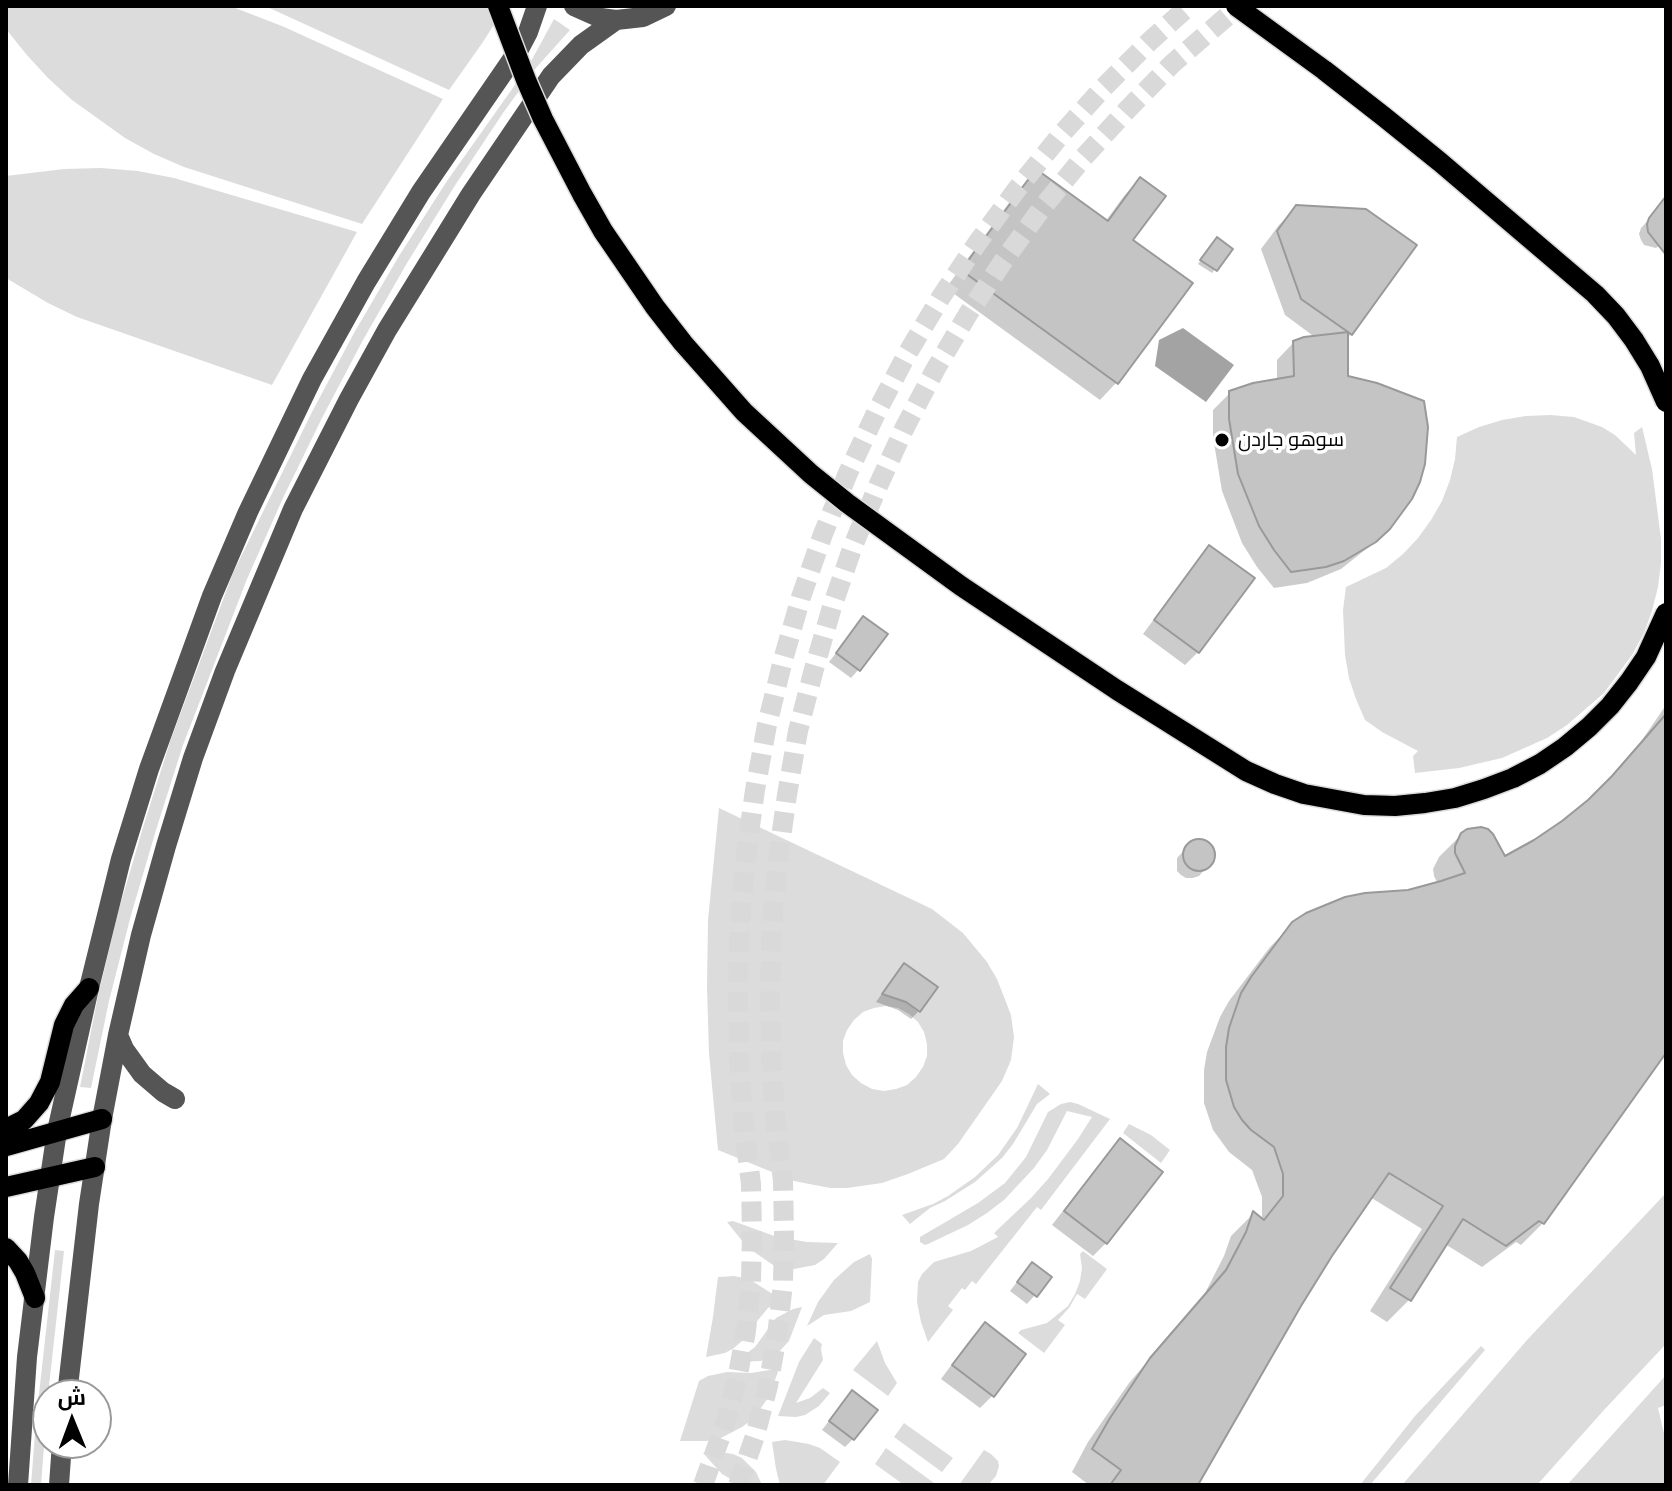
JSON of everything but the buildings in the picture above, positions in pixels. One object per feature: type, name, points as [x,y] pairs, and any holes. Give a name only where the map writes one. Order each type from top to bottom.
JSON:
[{"type":"main road","points":[[498,6],[543,119],[603,231],[664,319],[744,412],[835,494],[961,586],[1246,771],[1304,794],[1364,805],[1425,803],[1484,789],[1540,764],[1589,727],[1610,706],[1646,657],[1666,613]]},
{"type":"main road","points":[[1236,6],[1383,116],[1595,294],[1634,340],[1666,402]]},
{"type":"main road","points":[[6,1129],[24,1120],[39,1103],[50,1082],[64,1025],[74,1005],[89,988]]},
{"type":"main road","points":[[6,1146],[102,1119]]},
{"type":"main road","points":[[6,1187],[95,1167]]},
{"type":"main road","points":[[6,1248],[25,1273],[35,1298]]},
{"type":"street","points":[[18,1485],[27,1357],[57,1131],[121,859],[149,769],[212,596],[248,512],[312,379],[366,282],[428,181],[513,60],[537,6]]},
{"type":"street","points":[[574,6],[601,18],[616,20],[643,17],[666,6]]},
{"type":"street","points":[[69,1379],[89,1204],[118,1035],[166,846],[193,758],[225,671],[293,509],[387,330],[471,194],[551,76],[581,45],[616,20]]},
{"type":"street","points":[[118,1035],[142,1074],[175,1099]]},
{"type":"street","points":[[59,1485],[61,1459]]},
{"type":"shaded area","points":[[6,6],[230,6],[282,26],[443,99],[362,224],[184,167],[125,138],[72,100],[26,54],[6,29]]},
{"type":"shaded area","points":[[265,6],[501,6],[493,26],[449,90]]},
{"type":"shaded area","points":[[554,19],[570,30],[535,69],[503,113],[407,263],[322,418],[247,579],[183,745],[156,830],[109,1001],[91,1088],[80,1087],[119,909],[144,824],[171,739],[233,573],[354,333],[447,181],[529,65]]},
{"type":"shaded area","points":[[101,168],[174,178],[357,232],[272,385],[77,317],[6,278],[6,176]]},
{"type":"shaded area","points":[[1183,328],[1234,365],[1206,402],[1155,366],[1159,340]]},
{"type":"shaded area","points":[[1550,415],[1574,417],[1602,427],[1636,455],[1634,433],[1642,427],[1652,469],[1661,539],[1658,587],[1644,633],[1604,693],[1547,738],[1502,758],[1459,768],[1415,773],[1413,756],[1418,751],[1365,720],[1356,699],[1345,655],[1343,610],[1346,587],[1386,568],[1418,538],[1442,501],[1455,459],[1457,437],[1502,420]]},
{"type":"shaded area","points":[[719,808],[932,909],[963,933],[997,979],[1011,1015],[1014,1037],[1011,1060],[1002,1081],[944,1159],[882,1183],[830,1188],[794,1181],[718,1150],[709,1053],[708,920]],"holes":[[[904,963],[938,987],[919,1013],[906,1002],[882,995]],[[886,1006],[898,1008],[918,1022],[924,1032],[927,1056],[923,1067],[907,1085],[884,1091],[872,1089],[852,1075],[846,1065],[843,1041],[847,1030],[863,1012]]]},
{"type":"shaded area","points":[[1038,1084],[1050,1094],[1037,1104],[1002,1158],[975,1182],[930,1208],[910,1224],[902,1215],[948,1196],[975,1177],[998,1155],[1017,1128]]},
{"type":"shaded area","points":[[1070,1102],[1110,1119],[1041,1210],[1037,1207],[976,1284],[972,1281],[965,1290],[962,1288],[948,1306],[953,1310],[928,1342],[917,1302],[918,1282],[922,1274],[934,1262],[971,1251],[998,1237],[994,1233],[1048,1179],[1092,1117],[1067,1111],[1047,1150],[1004,1200],[968,1225],[928,1244],[920,1242],[920,1237],[978,1203],[1005,1183],[1026,1157],[1048,1112]]},
{"type":"shaded area","points":[[1129,1124],[1151,1135],[1170,1150],[1161,1163],[1123,1133]]},
{"type":"shaded area","points":[[1666,1193],[1666,1344],[1537,1485],[1402,1485],[1527,1340]]},
{"type":"shaded area","points":[[733,1221],[777,1237],[838,1243],[815,1265],[784,1268],[773,1265],[747,1247],[727,1222]]},
{"type":"shaded area","points":[[55,1250],[64,1251],[50,1379],[41,1379]]},
{"type":"shaded area","points":[[1083,1251],[1107,1269],[1085,1299],[1077,1294],[1058,1320],[1065,1325],[1044,1353],[1018,1333],[1047,1323],[1068,1306],[1080,1281],[1080,1254]]},
{"type":"shaded area","points":[[870,1254],[870,1302],[851,1311],[824,1315],[807,1326],[818,1302],[834,1280],[854,1262]]},
{"type":"shaded area","points":[[718,1277],[749,1279],[785,1299],[768,1308],[749,1335],[734,1348],[706,1357]]},
{"type":"shaded area","points":[[802,1307],[789,1341],[777,1354],[761,1361],[735,1362],[755,1347],[776,1318]]},
{"type":"shaded area","points":[[814,1338],[822,1344],[823,1360],[796,1403],[810,1398],[823,1388],[830,1393],[819,1406],[805,1415],[778,1416],[799,1362]]},
{"type":"shaded area","points":[[877,1341],[897,1383],[888,1396],[853,1370]]},
{"type":"shaded area","points":[[1481,1346],[1485,1350],[1370,1485],[1360,1485],[1415,1416]]},
{"type":"shaded area","points":[[776,1369],[778,1372],[768,1398],[753,1419],[719,1439],[680,1441],[699,1381],[727,1372],[751,1373]]},
{"type":"shaded area","points":[[1666,1375],[1666,1405],[1658,1408],[1666,1442],[1666,1485],[1567,1485]]},
{"type":"shaded area","points":[[904,1423],[953,1458],[942,1472],[894,1437]]},
{"type":"shaded area","points":[[785,1440],[820,1448],[840,1462],[823,1485],[780,1485],[772,1442]]},
{"type":"shaded area","points":[[886,1448],[933,1485],[904,1485],[875,1464]]},
{"type":"shaded area","points":[[984,1450],[998,1461],[996,1476],[988,1485],[959,1485]]},
{"type":"shaded area","points":[[713,1451],[742,1458],[756,1472],[762,1485],[738,1483],[722,1474],[703,1453]]},
{"type":"shaded area","points":[[33,1459],[43,1459],[41,1485],[31,1485]]},
{"type":"tunnel","points":[[703,1485],[737,1380],[751,1282],[751,1184],[743,1120],[738,987],[746,855],[767,725],[801,597],[848,473],[907,354],[941,297],[1017,189],[1059,137],[1103,88],[1189,6]]},
{"type":"tunnel","points":[[738,1485],[768,1386],[783,1284],[783,1181],[775,1117],[770,988],[778,859],[798,731],[832,607],[853,546],[905,427],[968,314],[1004,260],[1042,208],[1127,110],[1172,64],[1239,6]]},
{"type":"place","name":"سوهو جاردن","points":[[1222,440]]}]
